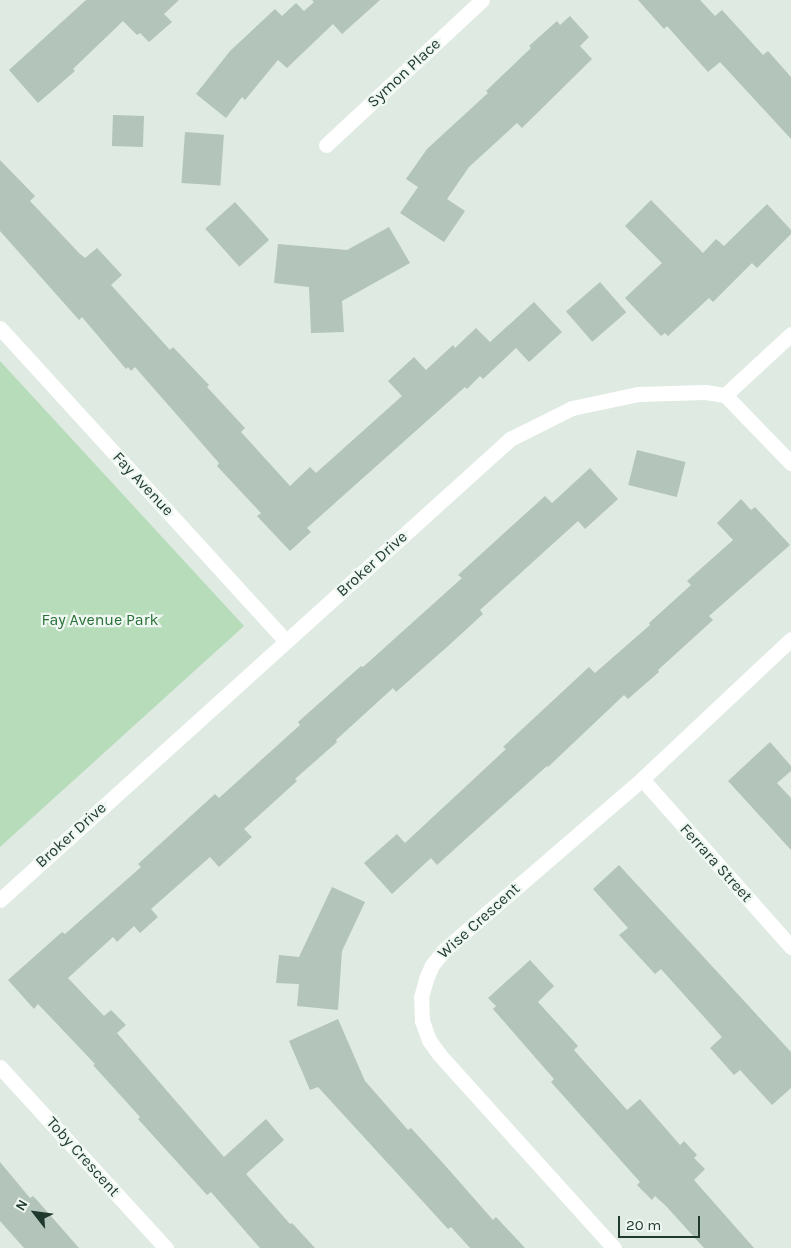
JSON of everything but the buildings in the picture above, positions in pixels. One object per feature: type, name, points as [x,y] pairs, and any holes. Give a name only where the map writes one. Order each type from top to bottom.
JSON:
[{"type":"street","name":"Symon Place","points":[[326,146],[482,0]]},
{"type":"street","name":"Fay Avenue","points":[[0,328],[286,641]]},
{"type":"street","points":[[791,334],[725,395],[791,463]]},
{"type":"street","name":"Broker Drive","points":[[0,900],[510,439],[572,408],[638,394],[705,392],[725,395]]},
{"type":"street","name":"Wise Crescent","points":[[614,1248],[439,1054],[429,1040],[422,1021],[421,997],[432,965],[444,950],[642,779],[791,639]]},
{"type":"street","name":"Ferrara Street","points":[[642,779],[791,947]]},
{"type":"street","name":"Toby Crescent","points":[[0,1067],[166,1248]]},
{"type":"green space","name":"Fay Avenue Park","points":[[0,361],[244,626],[0,847]]}]
